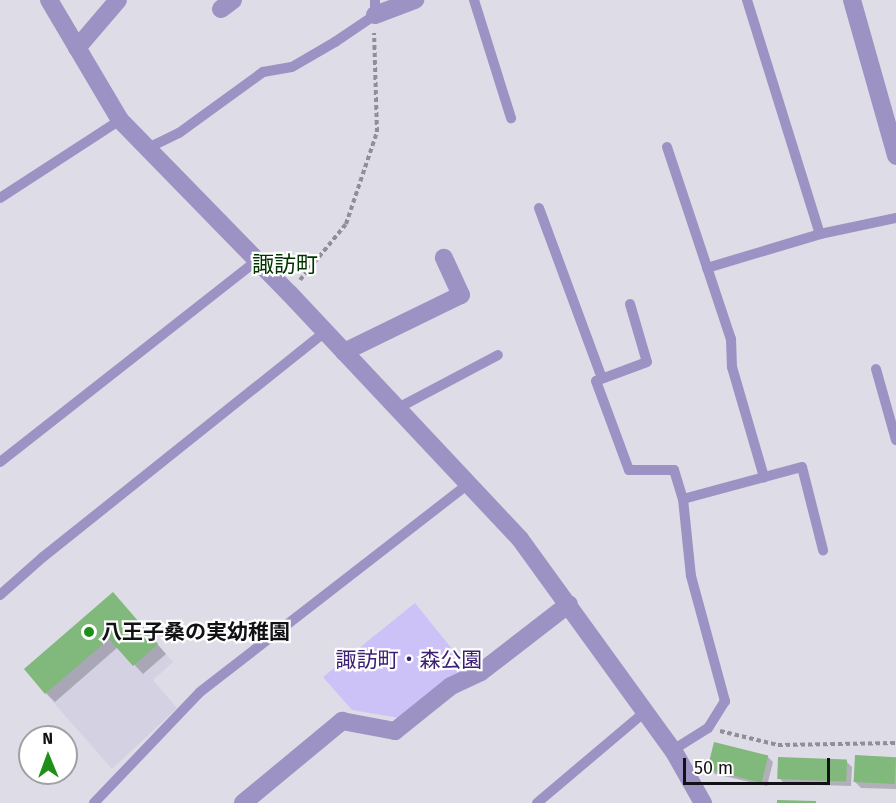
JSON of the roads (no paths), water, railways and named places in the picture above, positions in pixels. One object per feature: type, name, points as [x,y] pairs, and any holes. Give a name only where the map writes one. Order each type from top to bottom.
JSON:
[{"type":"street","points":[[50,0],[120,120],[150,147],[520,539],[646,711],[673,750],[703,803]]},
{"type":"street","points":[[77,48],[118,0]]},
{"type":"street","points":[[375,7],[415,0]]},
{"type":"street","points":[[852,0],[896,156]]},
{"type":"street","points":[[344,352],[461,295],[444,258]]},
{"type":"street","points":[[243,803],[342,721],[395,731],[451,686],[481,672],[569,604]]},
{"type":"lane","points":[[474,0],[511,118]]},
{"type":"lane","points":[[747,0],[820,234]]},
{"type":"lane","points":[[150,147],[179,133],[263,72],[292,67],[375,7]]},
{"type":"lane","points":[[0,198],[120,120]]},
{"type":"lane","points":[[667,147],[731,339],[732,368],[764,477]]},
{"type":"lane","points":[[539,208],[602,378]]},
{"type":"lane","points":[[707,268],[820,234],[896,218]]},
{"type":"lane","points":[[0,462],[256,261]]},
{"type":"lane","points":[[630,304],[647,362],[596,381],[629,470],[674,470],[683,499],[691,576],[724,701],[708,728],[673,750]]},
{"type":"lane","points":[[0,596],[43,557],[325,332]]},
{"type":"lane","points":[[398,408],[498,355]]},
{"type":"lane","points":[[876,369],[896,440]]},
{"type":"lane","points":[[683,499],[802,467],[823,550]]},
{"type":"lane","points":[[94,803],[201,692],[469,483]]},
{"type":"lane","points":[[537,803],[646,711]]},
{"type":"place","name":"八王子桑の実幼稚園","points":[[89,632]]},
{"type":"district","name":"諏訪町","points":[[285,265]]},
{"type":"park label","name":"諏訪町・森公園","points":[[409,660]]}]
